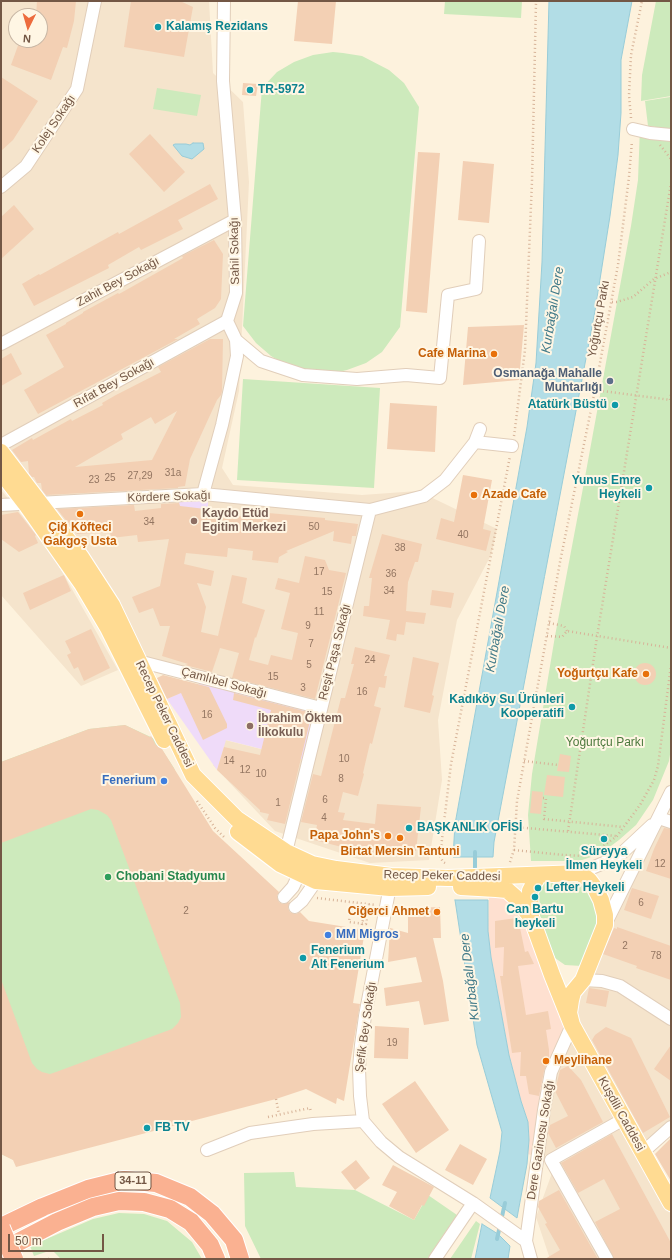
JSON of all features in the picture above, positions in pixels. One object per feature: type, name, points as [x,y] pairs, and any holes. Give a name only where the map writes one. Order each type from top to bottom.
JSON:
[{"type":"highway","name":"34-11","points":[[14,1259],[1,1227],[88,1189],[124,1180],[156,1183],[190,1197],[212,1214],[234,1240],[240,1259]]},
{"type":"highway","name":"34-11","points":[[1,1252],[57,1222],[93,1207],[119,1201],[144,1202],[170,1209],[191,1222],[210,1245],[216,1259]]},
{"type":"main road","name":"Recep Peker Caddesi","points":[[1,452],[33,502]]},
{"type":"main road","name":"Recep Peker Caddesi","points":[[1,472],[33,502],[81,557],[112,605],[133,664],[193,775],[237,819],[283,858],[298,874],[316,881],[448,882],[499,876],[538,876],[580,873]]},
{"type":"main road","name":"Recep Peker Caddesi","points":[[283,858],[391,882]]},
{"type":"main road","points":[[580,873],[592,884],[601,900],[605,915],[605,925]]},
{"type":"main road","name":"Recep Peker Caddesi","points":[[499,876],[507,890],[515,897],[531,917]]},
{"type":"main road","name":"Kuşdili Caddesi","points":[[538,876],[530,891],[531,917],[572,1025],[671,1203]]},
{"type":"main road","name":"Kuşdili Caddesi","points":[[572,1025],[569,1013],[570,1000],[573,992],[583,980],[605,925]]},
{"type":"main road","points":[[552,975],[567,982],[583,980]]},
{"type":"main road","points":[[1,1252],[4,1259]]},
{"type":"street","name":"Kolej Sokağı","points":[[1,187],[26,166],[77,89],[95,1]]},
{"type":"street","name":"Sahil Sokağı","points":[[224,1],[223,81],[235,220],[236,293],[227,321]]},
{"type":"street","points":[[632,129],[650,133],[671,135]]},
{"type":"street","name":"Zahit Bey Sokağı","points":[[1,344],[235,220]]},
{"type":"street","points":[[236,340],[261,361],[303,375],[357,379],[406,375],[440,378],[448,295],[476,290],[479,241]]},
{"type":"street","points":[[203,494],[222,425],[237,356],[236,340],[227,321]]},
{"type":"street","name":"Rıfat Bey Sokağı","points":[[1,445],[227,321]]},
{"type":"street","name":"Kördere Sokağı","points":[[1,505],[33,502],[203,494],[370,510],[424,496],[445,480],[475,442],[480,429]]},
{"type":"street","points":[[475,442],[512,446]]},
{"type":"street","name":"Reşit Paşa Sokağı","points":[[283,858],[370,510]]},
{"type":"street","name":"Çamlıbel Sokağı","points":[[133,664],[321,708]]},
{"type":"street","points":[[605,925],[671,792]]},
{"type":"street","points":[[659,818],[671,822]]},
{"type":"street","points":[[580,873],[606,862],[622,853],[659,818]]},
{"type":"street","points":[[284,897],[293,887],[298,874]]},
{"type":"street","points":[[295,907],[302,901],[316,881]]},
{"type":"street","name":"Şefik Bey Sokağı","points":[[363,1121],[360,1096],[360,1068],[365,1016],[391,882]]},
{"type":"street","points":[[583,980],[602,981],[620,986],[671,1019]]},
{"type":"street","name":"Dere Gazinosu Sokağı","points":[[531,1259],[526,1241],[544,1110],[551,1072],[572,1025]]},
{"type":"street","points":[[535,1168],[624,1119]]},
{"type":"street","points":[[207,1150],[250,1134],[313,1124],[363,1121],[381,1142],[400,1157],[473,1203],[517,1233],[526,1241]]},
{"type":"street","points":[[643,1152],[671,1127]]},
{"type":"street","points":[[551,1160],[607,1259]]},
{"type":"street","points":[[435,1259],[473,1203]]},
{"type":"path","name":"Yoğurtçu Parkı","points":[[514,850],[515,827],[524,761],[560,562],[595,390],[618,265],[629,177],[632,129],[629,95],[631,55],[642,1]]},
{"type":"path","points":[[568,831],[597,637],[671,182]]},
{"type":"path","points":[[612,302],[617,302],[633,296],[656,278],[671,272]]},
{"type":"path","points":[[595,390],[671,400],[671,394]]},
{"type":"path","points":[[549,623],[564,626],[567,631],[671,648]]},
{"type":"path","points":[[547,636],[562,637],[567,631]]},
{"type":"path","points":[[499,876],[510,863],[514,850],[590,856],[617,836],[640,805],[654,780],[658,766],[671,665]]},
{"type":"path","points":[[524,761],[558,765]]},
{"type":"path","points":[[542,798],[546,798],[543,808],[544,819],[624,827]]},
{"type":"path","points":[[515,827],[617,836]]},
{"type":"path","points":[[361,929],[364,915],[350,913],[349,922],[366,924],[369,904]]},
{"type":"path","points":[[276,1099],[279,1114],[310,1108]]},
{"type":"shaded area","points":[[1,1],[209,1],[213,73],[243,102],[249,182],[239,391],[222,468],[233,485],[362,495],[418,491],[497,529],[491,555],[457,620],[438,720],[442,780],[429,860],[370,863],[275,831],[213,765],[225,740],[305,760],[316,712],[153,670],[1,443]]},
{"type":"shaded area","points":[[1,490],[48,547],[118,670],[81,686],[1,595]]},
{"type":"shaded area","name":"Kaydo Etüd Egitim Merkezi","points":[[179,500],[208,500],[208,510],[183,546]]},
{"type":"shaded area","name":"İbrahim Öktem İlkokulu","points":[[204,682],[316,712],[305,760],[226,740],[217,770],[167,699]]},
{"type":"shaded area","points":[[663,823],[671,826],[671,1015],[590,976],[610,928]]},
{"type":"shaded area","points":[[489,895],[504,896],[526,919],[566,1024],[544,1079],[531,1155],[528,1154],[528,1122],[509,1055],[491,957],[488,931]]},
{"type":"shaded area","points":[[588,984],[619,989],[671,1023],[671,1123],[645,1145],[578,1023],[576,1001]]},
{"type":"shaded area","points":[[573,1038],[617,1118],[551,1156],[542,1155],[557,1075]]},
{"type":"shaded area","points":[[621,1125],[671,1215],[671,1259],[550,1259],[536,1217],[556,1162]]},
{"type":"green space","points":[[445,1],[522,1],[521,18],[444,14]]},
{"type":"green space","points":[[656,1],[671,1],[671,96],[641,101],[642,75]]},
{"type":"green space","points":[[333,52],[362,56],[389,70],[404,83],[419,107],[400,327],[382,352],[366,363],[338,372],[308,371],[279,361],[256,343],[243,326],[262,88],[277,72],[294,62],[313,55]]},
{"type":"green space","points":[[157,88],[201,95],[197,116],[153,109]]},
{"type":"green space","points":[[670,97],[671,129],[648,126],[645,101]]},
{"type":"green space","name":"Yoğurtçu Parkı","points":[[640,127],[671,131],[671,748],[669,761],[653,800],[636,825],[619,840],[600,854],[579,861],[531,861],[528,815],[532,774],[555,636],[631,226],[638,180]]},
{"type":"green space","points":[[243,379],[380,388],[374,488],[237,480]]},
{"type":"green space","name":"Chobani Stadyumu","points":[[125,725],[155,739],[174,768],[265,1011],[18,1162],[1,1154],[1,762],[89,729]]},
{"type":"green space","points":[[539,879],[587,880],[603,916],[582,966],[565,965],[555,958],[536,908]]},
{"type":"green space","points":[[294,1172],[296,1187],[355,1190],[414,1220],[428,1195],[457,1215],[427,1259],[261,1259],[245,1226],[244,1173]]},
{"type":"green space","points":[[119,1213],[144,1214],[167,1221],[192,1242],[202,1259],[61,1259],[52,1250],[34,1256],[30,1246],[93,1219]]},
{"type":"green space","points":[[476,1221],[480,1224],[471,1259],[450,1259]]},
{"type":"water","points":[[549,1],[632,1],[621,60],[621,113],[618,155],[595,311],[494,842],[493,857],[453,857],[455,824],[527,427],[536,363],[542,262]]},
{"type":"water","points":[[193,143],[203,143],[204,149],[192,159],[182,156],[173,145],[190,145]]},
{"type":"water","points":[[455,900],[488,900],[488,931],[491,957],[509,1055],[528,1122],[529,1140],[527,1164],[517,1218],[490,1198],[500,1151],[502,1132],[477,1045]]},
{"type":"water","points":[[482,1224],[498,1234],[510,1246],[508,1259],[475,1259]]},
{"type":"building","points":[[37,1],[76,1],[74,21],[67,48],[63,47],[51,80],[11,65],[17,48],[48,48],[48,8],[37,8]]},
{"type":"building","name":"Kalamış Rezidans","points":[[131,1],[180,1],[193,7],[184,57],[124,47]]},
{"type":"building","points":[[298,1],[336,1],[332,44],[294,41]]},
{"type":"building","points":[[1,77],[38,101],[13,140],[1,151]]},
{"type":"building","name":"TR-5972","points":[[243,83],[258,84],[256,96],[242,95]]},
{"type":"building","points":[[150,134],[185,172],[164,192],[129,154]]},
{"type":"building","points":[[418,152],[440,153],[427,313],[406,311]]},
{"type":"building","points":[[463,161],[494,164],[489,223],[458,220]]},
{"type":"building","points":[[210,184],[218,199],[178,220],[183,229],[141,250],[139,247],[108,265],[109,268],[34,306],[22,284],[118,232],[119,234]]},
{"type":"building","points":[[14,205],[34,229],[1,259],[1,217]]},
{"type":"building","points":[[214,240],[223,254],[221,299],[215,308],[197,319],[200,324],[174,339],[178,339],[38,414],[24,390],[64,367],[46,335],[66,324],[83,312],[118,293],[119,294],[183,258],[182,256]]},
{"type":"building","name":"Cafe Marina","points":[[524,325],[519,380],[463,385],[468,327]]},
{"type":"building","points":[[210,339],[223,339],[221,395],[217,400],[190,459],[185,486],[178,488],[46,495],[42,490],[41,483],[37,483],[34,477],[29,474],[28,461],[21,462],[12,450],[32,438],[33,440],[71,419],[72,421],[103,405],[102,403],[116,395],[161,372],[158,367]],"holes":[[[177,411],[152,460],[75,467],[123,439],[121,434],[151,417],[155,424]]]},
{"type":"building","points":[[11,353],[22,374],[1,386],[1,359]]},
{"type":"building","points":[[390,403],[437,406],[435,452],[387,449]]},
{"type":"building","points":[[463,475],[492,480],[483,529],[491,531],[486,551],[436,539],[441,518],[454,522]]},
{"type":"building","points":[[179,503],[180,506],[231,512],[231,515],[257,518],[257,512],[325,518],[325,520],[358,524],[356,536],[352,536],[351,544],[333,541],[334,531],[286,551],[288,552],[279,557],[278,563],[252,560],[253,551],[228,548],[227,557],[186,553],[184,564],[214,571],[211,586],[197,583],[206,607],[201,632],[218,636],[232,575],[247,578],[242,603],[265,610],[256,638],[255,637],[249,660],[268,665],[271,655],[292,660],[298,633],[281,629],[290,593],[275,589],[278,578],[299,583],[305,556],[325,560],[329,570],[346,573],[315,699],[232,678],[239,653],[220,648],[212,672],[185,665],[188,664],[162,656],[170,626],[160,626],[153,608],[139,613],[132,597],[160,586],[169,539],[138,542],[137,535],[111,538],[110,532],[77,534],[57,509],[134,505],[135,511],[161,508],[161,504]]},
{"type":"building","points":[[18,512],[36,535],[35,536],[38,543],[19,552],[1,539],[1,515]]},
{"type":"building","points":[[382,534],[422,544],[418,562],[415,562],[408,582],[406,611],[426,613],[424,624],[406,622],[404,635],[397,634],[396,641],[386,639],[390,620],[363,616],[364,606],[369,606],[372,578],[369,578]]},
{"type":"building","points":[[64,575],[71,591],[30,610],[23,593]]},
{"type":"building","points":[[432,590],[454,593],[451,608],[430,605]]},
{"type":"building","points":[[91,629],[110,668],[84,681],[78,667],[74,669],[67,655],[71,653],[65,641]]},
{"type":"building","points":[[355,647],[390,655],[384,676],[387,676],[385,688],[379,687],[374,706],[381,708],[372,744],[370,743],[358,796],[343,792],[338,812],[345,813],[343,820],[375,824],[377,804],[421,807],[416,851],[395,849],[395,855],[366,852],[366,856],[349,854],[350,849],[314,840],[317,825],[301,822],[313,774],[321,776],[341,698],[345,698],[354,664],[351,664]]},
{"type":"building","points":[[413,657],[439,663],[432,695],[434,696],[430,713],[404,707]]},
{"type":"building","name":"Yoğurtçu Kafe","points":[[645,663],[653,666],[656,674],[653,682],[645,685],[637,682],[634,674],[637,666]]},
{"type":"building","points":[[163,675],[209,687],[227,724],[227,728],[203,740],[181,693],[167,699],[157,678]]},
{"type":"building","points":[[234,693],[312,713],[285,824],[267,820],[269,814],[260,812],[260,810],[217,770],[224,747],[260,755],[271,710],[233,700]]},
{"type":"building","name":"Chobani Stadyumu","points":[[125,725],[150,737],[151,736],[156,745],[162,749],[213,831],[279,892],[277,896],[279,902],[283,904],[290,902],[288,908],[290,912],[296,914],[300,912],[309,921],[365,930],[353,1003],[360,1004],[344,1101],[337,1098],[336,1104],[306,1089],[276,1099],[16,1167],[13,1160],[1,1154],[1,982],[32,1063],[37,1069],[50,1074],[172,1029],[181,1017],[180,1003],[111,820],[107,815],[98,810],[91,809],[1,843],[1,762],[89,729]]},
{"type":"building","points":[[560,754],[571,756],[569,772],[557,771]]},
{"type":"building","points":[[547,775],[565,777],[563,797],[544,795]]},
{"type":"building","points":[[532,791],[543,792],[541,814],[530,813]]},
{"type":"building","points":[[664,828],[671,829],[671,879],[646,871]]},
{"type":"building","points":[[632,888],[659,896],[651,919],[624,910]]},
{"type":"building","points":[[440,907],[441,938],[433,938],[443,981],[449,1021],[424,1025],[419,1001],[386,1006],[384,988],[422,982],[416,957],[388,962],[390,928],[408,933],[408,908]]},
{"type":"building","points":[[516,918],[519,923],[525,952],[528,951],[534,964],[518,966],[526,1015],[548,1011],[551,1029],[546,1030],[549,1059],[544,1071],[539,1096],[529,1094],[526,1076],[520,1076],[521,1052],[512,1053],[500,976],[503,976],[504,947],[495,948],[495,921]]},
{"type":"building","points":[[617,927],[671,946],[671,980],[636,968],[637,966],[603,954],[614,928],[617,929]]},
{"type":"building","points":[[589,988],[609,991],[606,1007],[586,1003]]},
{"type":"building","points":[[375,1026],[409,1028],[408,1059],[374,1058]]},
{"type":"building","points":[[606,1027],[631,1038],[670,1117],[643,1133],[592,1040],[595,1035]]},
{"type":"building","points":[[671,1045],[671,1081],[654,1069]]},
{"type":"building","points":[[568,1066],[581,1080],[603,1122],[556,1148],[548,1133],[550,1125],[568,1116],[555,1091],[560,1070]]},
{"type":"building","points":[[415,1081],[449,1130],[416,1153],[382,1104]]},
{"type":"building","points":[[612,1134],[671,1243],[671,1259],[614,1259],[595,1222],[620,1209],[604,1179],[578,1193],[561,1163]]},
{"type":"building","points":[[671,1138],[671,1181],[655,1154]]},
{"type":"building","points":[[460,1144],[487,1159],[473,1185],[445,1170]]},
{"type":"building","points":[[356,1160],[370,1178],[355,1190],[341,1172]]},
{"type":"building","points":[[393,1165],[434,1187],[424,1206],[422,1205],[414,1220],[389,1206],[397,1192],[382,1185]]},
{"type":"building","points":[[559,1190],[598,1259],[545,1259],[560,1250],[545,1224],[547,1223],[538,1207],[539,1201]]},
{"type":"waterway","name":"Kurbağalı Dere","points":[[475,852],[475,873]]},
{"type":"waterway","name":"Kurbağalı Dere","points":[[497,1239],[505,1203]]},
{"type":"place","name":"Kalamış Rezidans","points":[[158,27]]},
{"type":"place","name":"TR-5972","points":[[250,90]]},
{"type":"place","name":"Cafe Marina","points":[[494,354]]},
{"type":"place","name":"Osmanağa Mahalle Muhtarlığı","points":[[610,381]]},
{"type":"place","name":"Atatürk Büstü","points":[[615,405]]},
{"type":"place","name":"Yunus Emre Heykeli","points":[[649,488]]},
{"type":"place","name":"Azade Cafe","points":[[474,495]]},
{"type":"place","name":"Çiğ Köfteci Gakgoş Usta","points":[[80,514]]},
{"type":"place","name":"Kaydo Etüd Egitim Merkezi","points":[[194,521]]},
{"type":"place","name":"Yoğurtçu Kafe","points":[[646,674]]},
{"type":"place","name":"Kadıköy Su Ürünleri Kooperatifi","points":[[572,707]]},
{"type":"place","name":"İbrahim Öktem İlkokulu","points":[[250,726]]},
{"type":"place","name":"Fenerium","points":[[164,781]]},
{"type":"place","name":"BAŞKANLIK OFİSİ","points":[[409,828]]},
{"type":"place","name":"Papa John's","points":[[388,836]]},
{"type":"place","name":"Birtat Mersin Tantuni","points":[[400,838]]},
{"type":"place","name":"Süreyya İlmen Heykeli","points":[[604,839]]},
{"type":"place","name":"Chobani Stadyumu","points":[[108,877]]},
{"type":"place","name":"Lefter Heykeli","points":[[538,888]]},
{"type":"place","name":"Can Bartu heykeli","points":[[535,897]]},
{"type":"place","name":"Ciğerci Ahmet","points":[[437,912]]},
{"type":"place","name":"MM Migros","points":[[328,935]]},
{"type":"place","name":"Fenerium Alt Fenerium","points":[[303,958]]},
{"type":"place","name":"Meylihane","points":[[546,1061]]},
{"type":"place","name":"FB TV","points":[[147,1128]]}]
